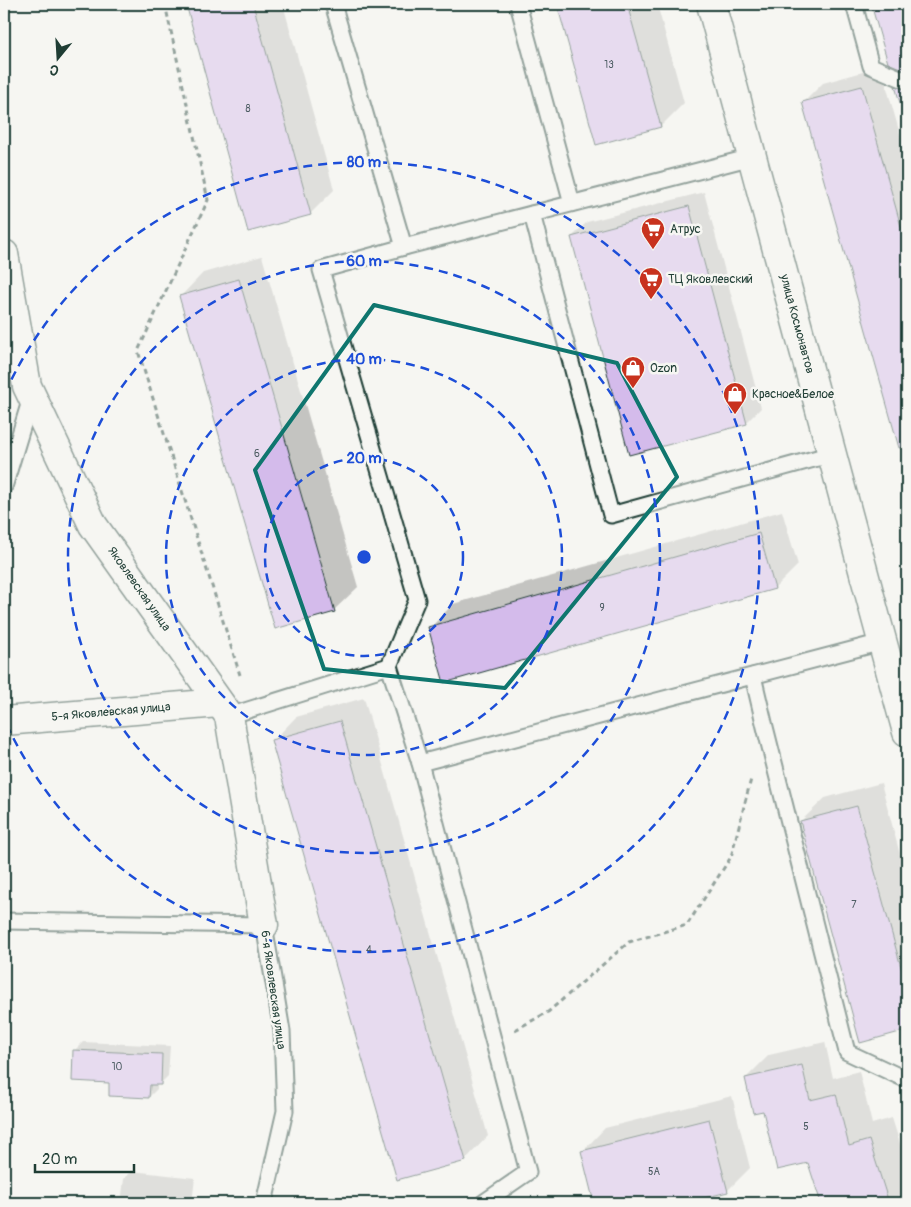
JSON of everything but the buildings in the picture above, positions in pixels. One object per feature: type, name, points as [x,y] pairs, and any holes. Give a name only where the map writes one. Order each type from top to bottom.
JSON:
[{"type":"street","name":"улица Космонавтов","points":[[711,4],[907,732]]},
{"type":"street","name":"Яковлевская улица","points":[[4,254],[27,386],[93,525],[233,709],[264,924]]},
{"type":"street","name":"5-я Яковлевская улица","points":[[4,721],[233,709]]},
{"type":"lane","points":[[333,4],[404,247]]},
{"type":"lane","points":[[518,4],[572,203]]},
{"type":"lane","points":[[854,4],[871,66],[907,81]]},
{"type":"lane","points":[[483,1203],[528,1172],[420,763],[389,666],[417,600],[321,270],[752,157]]},
{"type":"lane","points":[[532,214],[611,515],[832,454]]},
{"type":"lane","points":[[4,487],[32,396]]},
{"type":"lane","points":[[420,763],[882,642]]},
{"type":"lane","points":[[233,709],[389,666]]},
{"type":"lane","points":[[753,676],[847,1052],[907,1080]]},
{"type":"lane","points":[[4,921],[264,924]]},
{"type":"lane","name":"6-я Яковлевская улица","points":[[264,924],[282,1031],[285,1112],[264,1203]]},
{"type":"path","points":[[164,4],[208,200],[138,352],[233,709]]},
{"type":"path","points":[[493,1042],[548,1012],[629,942],[687,925],[732,857],[753,774]]},
{"type":"highlighted area","points":[[374,305],[617,363],[677,477],[505,688],[324,669],[255,470]]},
{"type":"place","name":"Атрус","points":[[653,250]]},
{"type":"place","name":"ТЦ Яковлевский","points":[[651,300]]},
{"type":"place","name":"Ozon","points":[[633,389]]},
{"type":"place","name":"Красное&Белое","points":[[735,415]]}]
